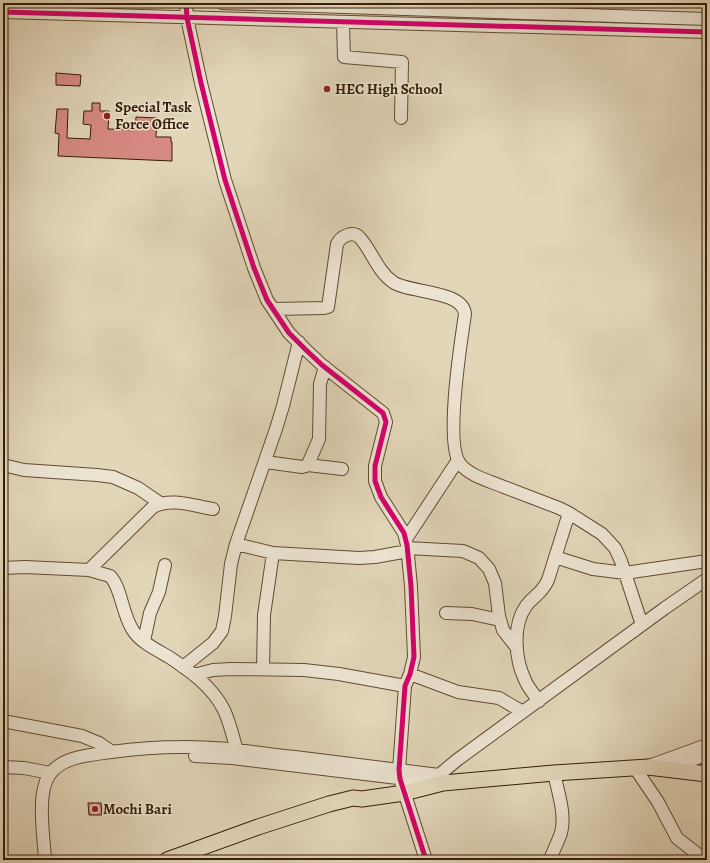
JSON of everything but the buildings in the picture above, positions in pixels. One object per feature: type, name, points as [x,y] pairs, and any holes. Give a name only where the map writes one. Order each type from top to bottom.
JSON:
[{"type":"main road","points":[[189,860],[242,840],[354,804],[401,781],[459,781],[641,767],[707,774]]},
{"type":"main road","points":[[167,860],[258,827],[329,804],[353,798],[362,799]]},
{"type":"street","points":[[186,3],[187,18],[201,83],[225,180],[254,268],[267,300],[289,332],[299,342],[385,417],[386,426],[375,466],[375,481],[381,497],[399,524],[407,546],[414,645],[414,657],[410,674],[405,686],[401,781],[426,860]]},
{"type":"street","points":[[222,3],[707,19]]},
{"type":"street","points":[[3,12],[343,23],[707,32]]},
{"type":"street","points":[[343,23],[344,57],[402,62],[401,118]]},
{"type":"street","points":[[273,309],[328,307],[337,244],[343,237],[351,234],[360,238],[384,274],[394,283],[442,295],[458,303],[464,309],[465,314],[454,389],[455,441],[458,460],[465,469],[477,476],[569,513],[602,534],[619,554],[642,625]]},
{"type":"street","points":[[183,667],[213,643],[222,631],[231,564],[236,544],[242,523],[266,462],[283,406],[299,342]]},
{"type":"street","points":[[308,465],[319,439],[320,384],[326,367]]},
{"type":"street","points":[[407,546],[458,460]]},
{"type":"street","points":[[266,462],[302,467],[308,465],[342,469]]},
{"type":"street","points":[[3,465],[24,470],[113,477],[138,488],[160,503]]},
{"type":"street","points":[[89,570],[153,507],[160,503],[178,503],[213,509]]},
{"type":"street","points":[[538,701],[525,680],[520,665],[517,648],[518,631],[523,612],[528,604],[542,591],[548,580],[569,513]]},
{"type":"street","points":[[236,544],[273,553],[359,558],[375,557],[407,546],[467,552],[479,558],[489,569],[495,583],[500,620],[503,630],[517,648]]},
{"type":"street","points":[[262,669],[264,615],[273,553]]},
{"type":"street","points":[[555,558],[593,568],[625,573],[707,561]]},
{"type":"street","points":[[144,641],[150,613],[159,592],[165,565]]},
{"type":"street","points":[[3,568],[25,567],[89,570],[106,574],[113,578],[134,632],[144,641],[194,675],[212,692],[223,709],[237,751]]},
{"type":"street","points":[[45,860],[42,805],[45,780],[50,773],[67,761],[112,752],[181,747],[237,751],[346,768],[401,781],[435,781],[458,760],[707,579]]},
{"type":"street","points":[[446,613],[472,614],[500,620]]},
{"type":"street","points":[[194,675],[222,669],[328,672],[405,686]]},
{"type":"street","points":[[410,674],[458,692],[499,698],[523,712]]},
{"type":"street","points":[[3,721],[82,736],[99,743],[112,752]]},
{"type":"street","points":[[705,860],[677,838],[641,767],[707,745]]},
{"type":"street","points":[[53,860],[49,809],[51,788],[59,776],[78,766],[127,757],[179,754],[346,768]]},
{"type":"street","points":[[670,769],[707,754]]},
{"type":"street","points":[[3,767],[24,768],[50,773]]},
{"type":"street","points":[[550,860],[562,827],[561,810],[554,773]]},
{"type":"cycle path","points":[[186,3],[187,18],[201,83],[225,180],[254,268],[267,300],[289,333],[322,365],[383,413],[386,422],[375,466],[375,481],[381,497],[404,533],[407,545],[411,586],[414,657],[410,674],[405,686],[399,770],[400,779],[426,860]]},
{"type":"cycle path","points":[[3,12],[707,32]]},
{"type":"place","name":"HEC High School","points":[[327,89]]},
{"type":"place","name":"Special Task Force Office","points":[[107,116]]},
{"type":"place","name":"Mochi Bari","points":[[95,809]]}]
